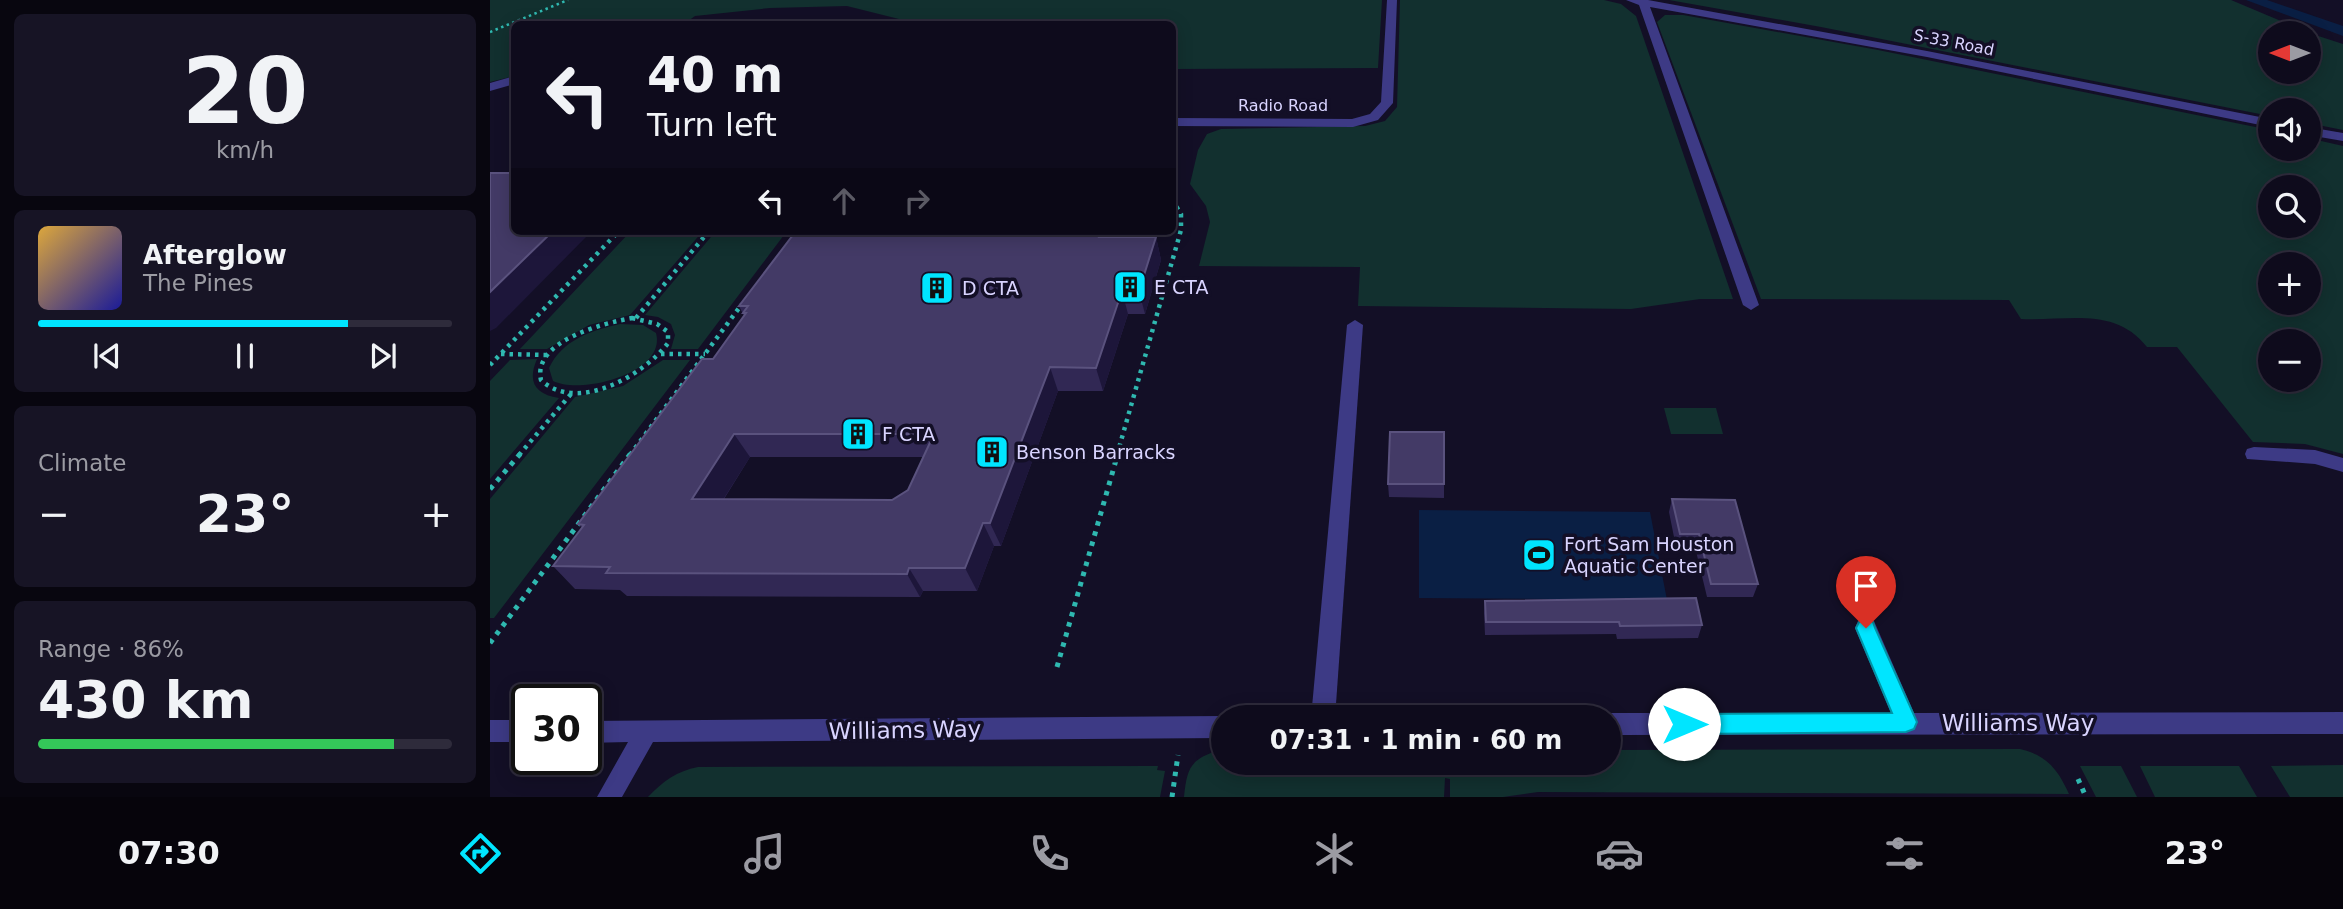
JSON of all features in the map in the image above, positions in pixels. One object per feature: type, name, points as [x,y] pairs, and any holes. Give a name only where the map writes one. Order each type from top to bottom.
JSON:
[{"type":"street","name":"Radio Road","points":[[1176,122],[1353,123],[1374,117],[1387,103],[1392,0]]},
{"type":"street","name":"S-33 Road","points":[[1637,1],[1941,57],[2258,121]]},
{"type":"street","points":[[1637,1],[1751,305]]},
{"type":"street","points":[[490,87],[511,81]]},
{"type":"street","points":[[2321,134],[2343,138]]},
{"type":"street","points":[[1324,705],[1355,325]]},
{"type":"street","points":[[2254,454],[2315,457],[2343,465]]},
{"type":"street","points":[[1866,628],[1906,722]]},
{"type":"street","name":"Williams Way","points":[[1621,724],[2343,723]]},
{"type":"street","name":"Williams Way","points":[[602,732],[1211,727]]},
{"type":"street","points":[[490,731],[511,731]]},
{"type":"street","points":[[609,797],[646,733]]},
{"type":"path","points":[[517,21],[568,0]]},
{"type":"path","points":[[490,32],[511,23]]},
{"type":"path","points":[[1057,667],[1181,230],[1181,212],[1176,205]]},
{"type":"path","points":[[490,365],[615,235]]},
{"type":"path","points":[[635,319],[706,235]]},
{"type":"path","points":[[490,643],[747,298]]},
{"type":"path","points":[[635,319],[660,324],[667,332],[667,341],[661,354],[633,376],[613,385],[572,393],[554,391],[542,384],[538,374],[543,362],[571,337],[591,327],[635,319]]},
{"type":"path","points":[[500,354],[549,355]]},
{"type":"path","points":[[661,354],[705,354]]},
{"type":"path","points":[[490,489],[572,393]]},
{"type":"path","points":[[1172,797],[1178,755]]},
{"type":"path","points":[[2078,779],[2086,797]]},
{"type":"green space","points":[[490,0],[1382,0],[1378,68],[1176,69],[1176,21],[907,21],[847,6],[770,8],[695,16],[688,21],[511,21],[511,77],[490,82]]},
{"type":"green space","points":[[1400,0],[1604,0],[1621,4],[1636,16],[1733,299],[1700,299],[1631,309],[1358,306],[1360,267],[1199,266],[1210,222],[1206,206],[1190,184],[1198,150],[1207,134],[1221,129],[1365,126],[1385,121],[1397,107]]},
{"type":"green space","points":[[1669,0],[2231,0],[2281,21],[2258,21],[2258,84],[2321,84],[2321,37],[2343,44],[2343,130],[2321,126],[2321,98],[2258,98],[2258,114],[1821,27]]},
{"type":"green space","points":[[1665,15],[1683,15],[1878,50],[2258,128],[2258,161],[2321,161],[2321,141],[2343,146],[2343,454],[2305,444],[2253,442],[2177,347],[2147,347],[2134,334],[2105,321],[2090,318],[2021,319],[2009,300],[1761,299],[1657,22]]},
{"type":"green space","points":[[627,235],[700,235],[630,315],[589,325],[547,349],[520,349]]},
{"type":"green space","points":[[713,235],[784,235],[698,349],[671,349],[675,335],[671,324],[658,317],[645,315]]},
{"type":"green space","points":[[620,324],[643,325],[656,333],[656,347],[648,359],[636,369],[601,383],[566,385],[553,381],[549,368],[570,343],[599,329]]},
{"type":"green space","points":[[537,359],[533,374],[535,386],[544,393],[559,398],[490,479],[490,381],[510,360]]},
{"type":"green space","points":[[663,360],[690,360],[494,618],[490,618],[490,499],[575,397],[623,386]]},
{"type":"green space","points":[[1664,408],[1716,408],[1723,434],[1671,434]]},
{"type":"green space","points":[[2020,749],[2038,755],[2050,765],[2069,794],[1538,792],[1503,797],[1450,797],[1450,779],[1445,778],[1444,797],[1184,797],[1192,766],[1211,754],[1211,775],[1621,775],[1621,750]]},
{"type":"green space","points":[[2343,765],[2343,797],[2290,797],[2271,766]]},
{"type":"green space","points":[[1158,766],[1157,770],[1165,771],[1160,797],[648,797],[671,778],[698,767]]},
{"type":"green space","points":[[2080,766],[2121,766],[2137,797],[2096,797]]},
{"type":"green space","points":[[2140,766],[2239,766],[2257,797],[2155,797]]},
{"type":"water","points":[[2246,0],[2267,0],[2343,26],[2343,36],[2321,28],[2321,21],[2303,21]]},
{"type":"water","name":"Fort Sam Houston Aquatic Center","points":[[1419,510],[1650,512],[1667,600],[1419,598]]},
{"type":"building","points":[[490,173],[511,173],[511,235],[549,235],[490,292]]},
{"type":"building","points":[[793,235],[1156,237],[1139,291],[1122,291],[1096,368],[1050,367],[990,523],[983,523],[965,568],[909,568],[907,574],[606,573],[610,567],[553,566],[584,525],[578,524],[702,359],[713,359],[746,313],[743,313],[748,306],[739,306]],"holes":[[[734,434],[934,434],[908,490],[892,500],[692,499]]]},
{"type":"building","points":[[1390,432],[1444,432],[1444,484],[1388,484]]},
{"type":"building","points":[[1672,499],[1735,500],[1758,584],[1711,584],[1699,534],[1680,534]]},
{"type":"building","points":[[1696,598],[1702,625],[1620,626],[1619,622],[1486,622],[1485,601]]},
{"type":"place","name":"E CTA","points":[[1130,287]]},
{"type":"place","name":"D CTA","points":[[937,288]]},
{"type":"place","name":"F CTA","points":[[858,434]]},
{"type":"place","name":"Benson Barracks","points":[[992,452]]},
{"type":"place","name":"Fort Sam Houston Aquatic Center","points":[[1539,555]]},
{"type":"route","points":[[1684,724],[1906,722],[1866,628]]}]
